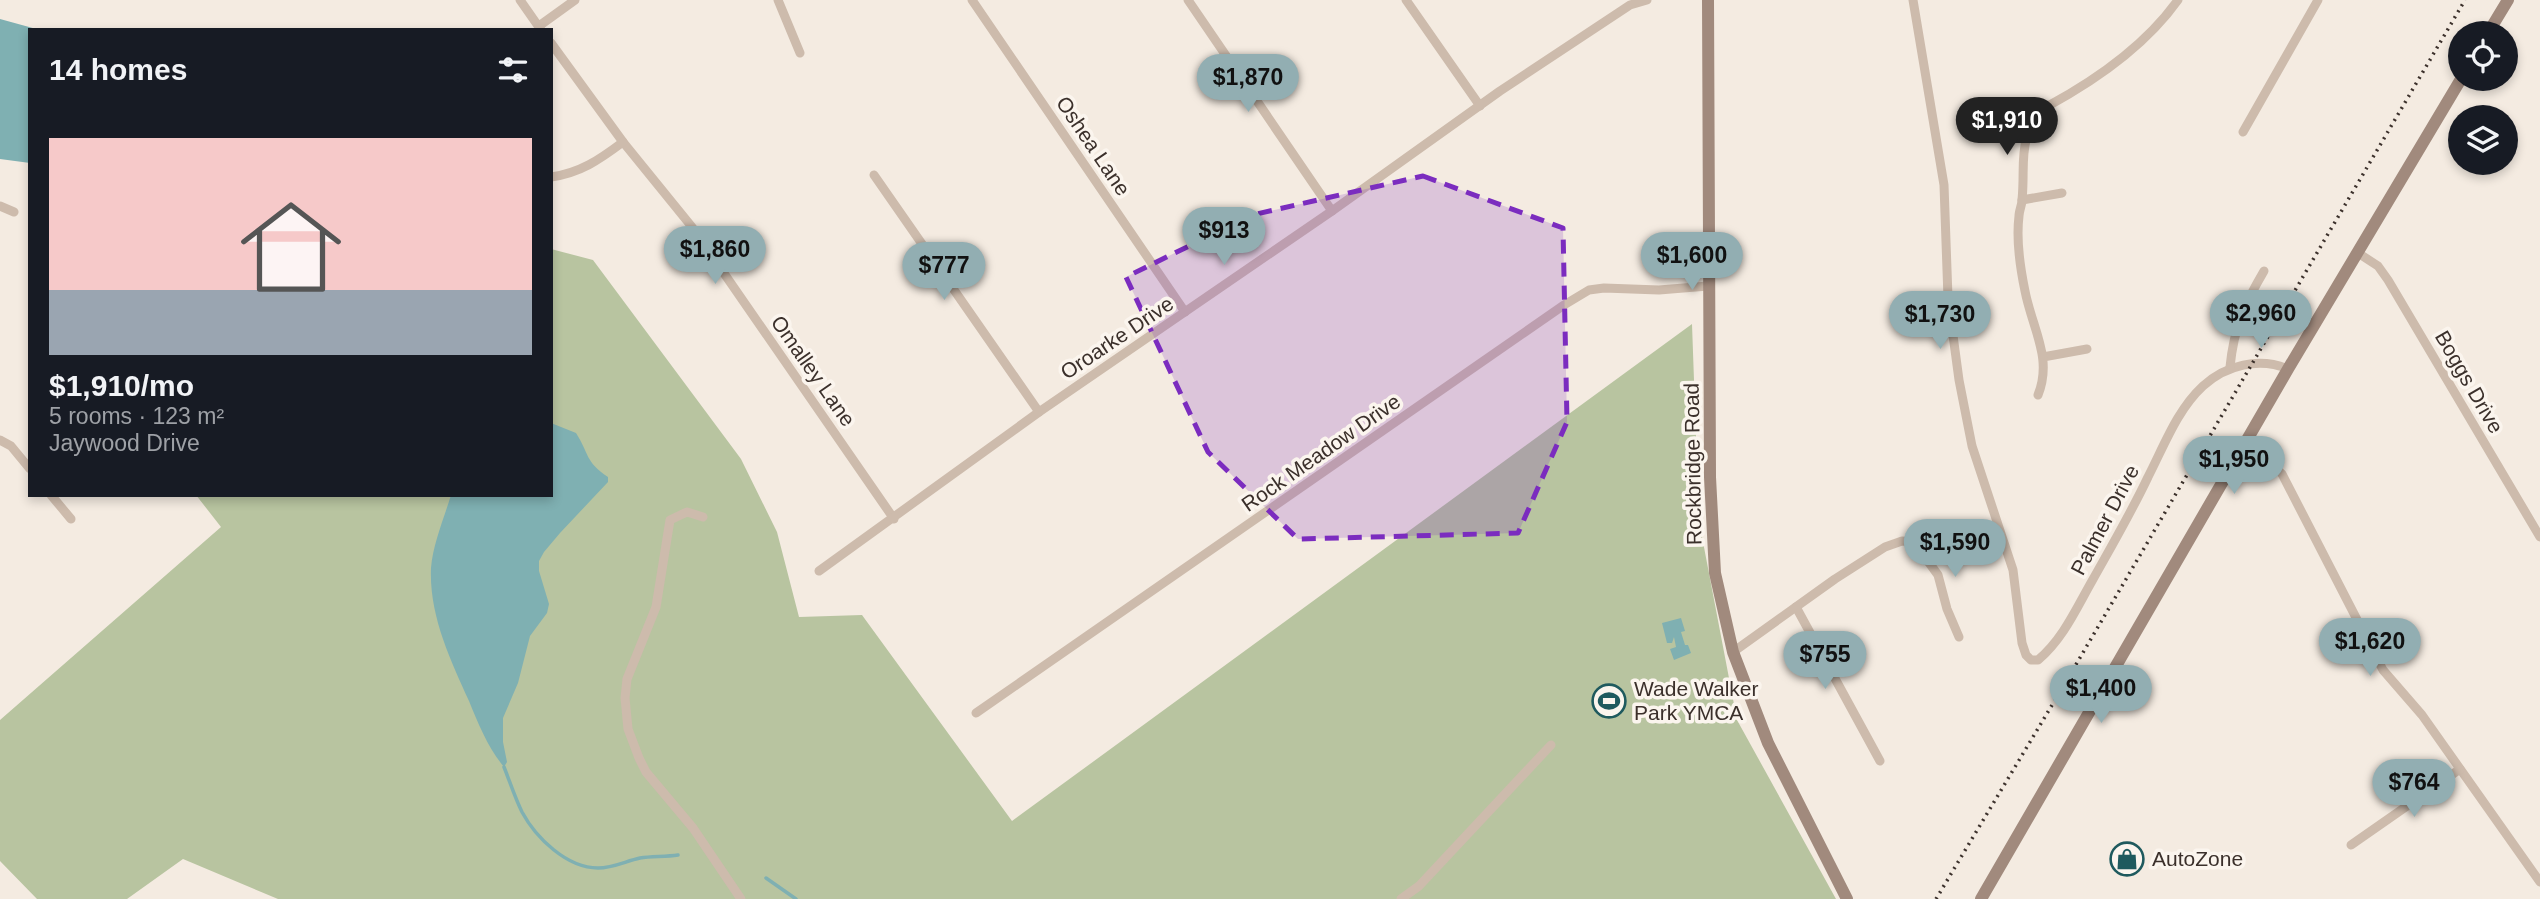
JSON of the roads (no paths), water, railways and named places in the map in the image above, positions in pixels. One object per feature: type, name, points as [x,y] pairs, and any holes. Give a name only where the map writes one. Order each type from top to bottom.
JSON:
[{"type":"main road","name":"Rockbridge Road","points":[[1708,0],[1710,477],[1715,573],[1733,652],[1768,743],[1847,899]]},
{"type":"main road","points":[[2495,21],[2508,0]]},
{"type":"main road","points":[[1981,899],[2288,369],[2454,91]]},
{"type":"street","points":[[520,0],[540,28],[575,0]]},
{"type":"street","points":[[778,0],[800,53]]},
{"type":"street","name":"Oshea Lane","points":[[972,0],[1185,312]]},
{"type":"street","points":[[1188,0],[1332,211]]},
{"type":"street","points":[[1406,0],[1480,106]]},
{"type":"street","name":"Oroarke Drive","points":[[820,571],[1039,412],[1480,106],[1630,5],[1647,0]]},
{"type":"street","name":"Palmer Drive","points":[[1913,0],[1944,185],[1948,298],[1959,380],[1972,446],[2013,570],[2022,643],[2031,660],[2038,660],[2060,638],[2170,432],[2192,398],[2204,384],[2230,367]]},
{"type":"street","points":[[2038,395],[2045,379],[2043,357],[2025,293],[2020,262],[2022,155],[2028,129],[2036,116],[2048,106],[2127,53],[2150,33],[2178,0]]},
{"type":"street","points":[[2243,132],[2318,0]]},
{"type":"street","name":"Omalley Lane","points":[[553,46],[622,142],[692,227],[894,519]]},
{"type":"street","points":[[553,177],[581,170],[595,163],[622,142]]},
{"type":"street","points":[[874,175],[1039,412]]},
{"type":"street","points":[[2022,201],[2062,193]]},
{"type":"street","points":[[0,206],[13,212]]},
{"type":"street","name":"Boggs Drive","points":[[2358,253],[2378,266],[2388,280],[2540,537]]},
{"type":"street","points":[[2264,271],[2244,306],[2233,344],[2230,367],[2251,364],[2279,365],[2288,369]]},
{"type":"street","name":"Rock Meadow Drive","points":[[976,713],[1589,290],[1659,290],[1708,286]]},
{"type":"street","points":[[2043,357],[2087,349]]},
{"type":"street","points":[[0,440],[11,446],[28,467]]},
{"type":"street","points":[[2246,441],[2283,474],[2383,670],[2423,715],[2540,882]]},
{"type":"street","points":[[53,497],[71,519]]},
{"type":"street","points":[[703,517],[687,512],[670,520],[656,607],[628,679],[626,714],[633,744],[646,772],[693,828],[741,899]]},
{"type":"street","points":[[1733,652],[1885,547],[1902,541],[1914,542],[1938,575],[1947,609],[1959,637]]},
{"type":"street","points":[[1796,607],[1880,761]]},
{"type":"street","points":[[1401,899],[1419,886],[1551,745]]},
{"type":"street","points":[[2351,845],[2460,768]]},
{"type":"water","points":[[0,19],[33,28],[28,28],[28,163],[0,159]]},
{"type":"water","points":[[553,424],[576,433],[591,462],[608,477],[608,482],[560,533],[539,561],[539,571],[549,604],[547,613],[530,636],[518,683],[503,718],[503,742],[507,762],[504,767],[484,735],[437,620],[431,585],[436,540],[450,497],[553,497]]},
{"type":"water","points":[[1681,618],[1685,631],[1681,632],[1691,653],[1674,660],[1670,649],[1676,647],[1674,637],[1672,643],[1667,643],[1662,623]]},
{"type":"waterway","points":[[504,767],[519,807],[535,832],[554,850],[575,863],[604,868],[640,858],[678,855]]},
{"type":"waterway","points":[[766,878],[796,899]]},
{"type":"railway","points":[[1936,899],[2465,0]]},
{"type":"place","name":"Wade Walker Park YMCA","points":[[1609,701]]},
{"type":"place","name":"AutoZone","points":[[2127,859]]}]
